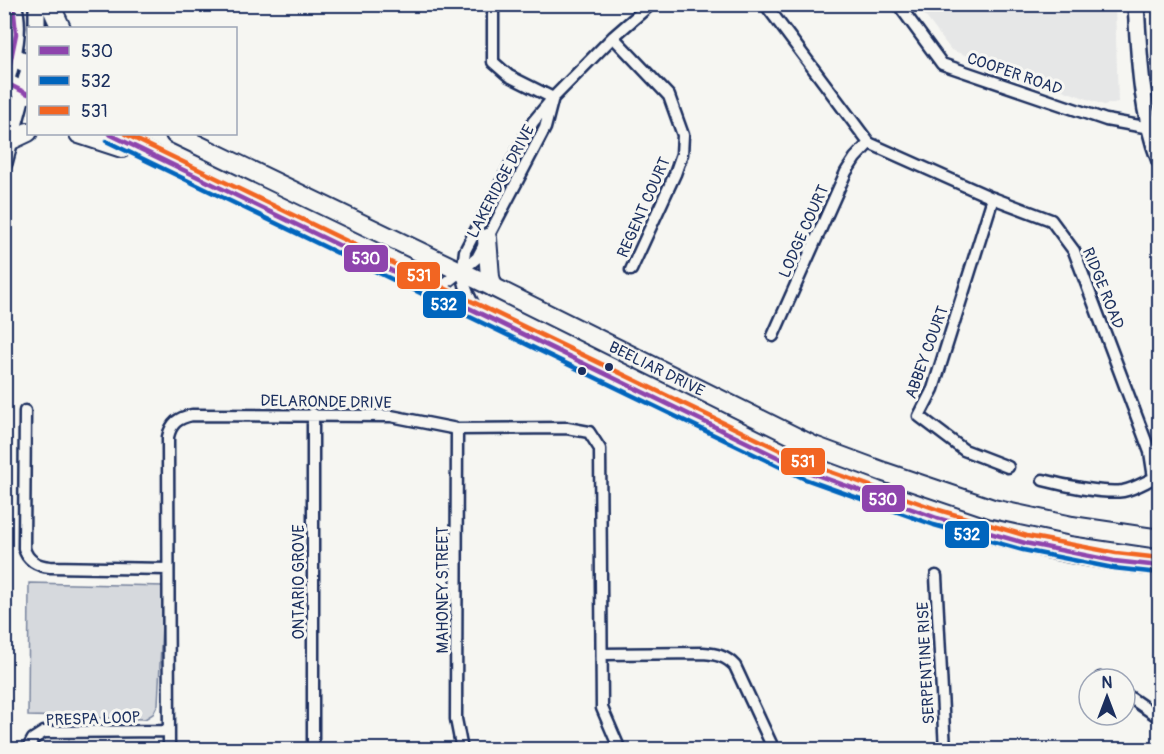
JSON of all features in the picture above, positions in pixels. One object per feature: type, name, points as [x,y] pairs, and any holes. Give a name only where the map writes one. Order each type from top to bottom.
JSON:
[{"type":"highway","points":[[50,4],[61,27]]},
{"type":"highway","points":[[5,85],[26,93]]},
{"type":"highway","points":[[11,140],[27,132]]},
{"type":"highway","points":[[82,135],[177,167]]},
{"type":"highway","name":"BEELIAR DRIVE","points":[[111,135],[808,472],[869,495],[1010,539],[1071,553],[1157,566]]},
{"type":"highway","name":"BEELIAR DRIVE","points":[[177,135],[493,287],[814,446],[993,509],[1072,526],[1160,539]]},
{"type":"highway","points":[[487,238],[493,287]]},
{"type":"main road","points":[[5,85],[15,58],[16,22],[13,4]]},
{"type":"main road","points":[[37,4],[37,27]]},
{"type":"main road","points":[[1136,4],[1140,66],[1150,128],[1160,161]]},
{"type":"main road","points":[[4,163],[26,93]]},
{"type":"street","points":[[493,4],[493,62],[509,76],[553,98]]},
{"type":"street","name":"LAKERIDGE DRIVE","points":[[462,272],[465,252],[533,122],[553,98],[613,37],[651,4]]},
{"type":"street","name":"RIDGE ROAD","points":[[765,4],[869,143],[993,198],[1051,220],[1074,251],[1150,453],[1154,478],[1124,491],[1095,489],[1042,480]]},
{"type":"street","name":"COOPER ROAD","points":[[898,4],[942,64],[1106,120],[1150,128]]},
{"type":"street","name":"REGENT COURT","points":[[613,37],[669,96],[683,135],[682,154],[675,174],[632,270]]},
{"type":"street","name":"LAKERIDGE DRIVE","points":[[430,289],[446,283],[477,258],[545,128],[553,98]]},
{"type":"street","name":"LODGE COURT","points":[[773,336],[846,172],[869,143]]},
{"type":"street","name":"ABBEY COURT","points":[[993,198],[933,389],[919,416],[964,450],[1008,467]]},
{"type":"street","points":[[462,272],[465,290],[477,312]]},
{"type":"street","points":[[25,411],[24,548],[31,561],[43,567],[168,569]]},
{"type":"street","name":"DELARONDE DRIVE","points":[[169,750],[168,437],[173,424],[177,420],[192,415],[313,414],[391,416],[457,429],[567,428],[589,432],[600,449],[602,708],[620,750]]},
{"type":"street","name":"ONTARIO GROVE","points":[[313,414],[313,750]]},
{"type":"street","name":"MAHONEY STREET","points":[[457,429],[456,719],[462,750]]},
{"type":"street","name":"SERPENTINE RISE","points":[[936,576],[945,750]]},
{"type":"street","points":[[602,654],[703,653],[714,654],[730,661],[735,666],[774,750]]},
{"type":"street","points":[[1137,702],[1160,718]]},
{"type":"street","name":"PRESPA LOOP","points":[[27,750],[33,739],[44,732],[168,731]]},
{"type":"shaded area","points":[[917,5],[1115,5],[1118,102],[1104,105],[951,50]]},
{"type":"shaded area","points":[[29,583],[164,586],[158,704],[153,714],[145,719],[28,716]]},
{"type":"transit line","name":"530","points":[[13,4],[16,34],[6,83],[27,94]]},
{"type":"transit line","name":"530","points":[[111,135],[808,472],[937,518],[1025,543],[1114,561],[1160,566]]},
{"type":"transit line","name":"531","points":[[127,135],[811,465],[939,510],[1027,536],[1116,553],[1160,558]]},
{"type":"transit line","name":"532","points":[[106,141],[805,479],[934,525],[1023,550],[1113,568],[1159,573]]}]
